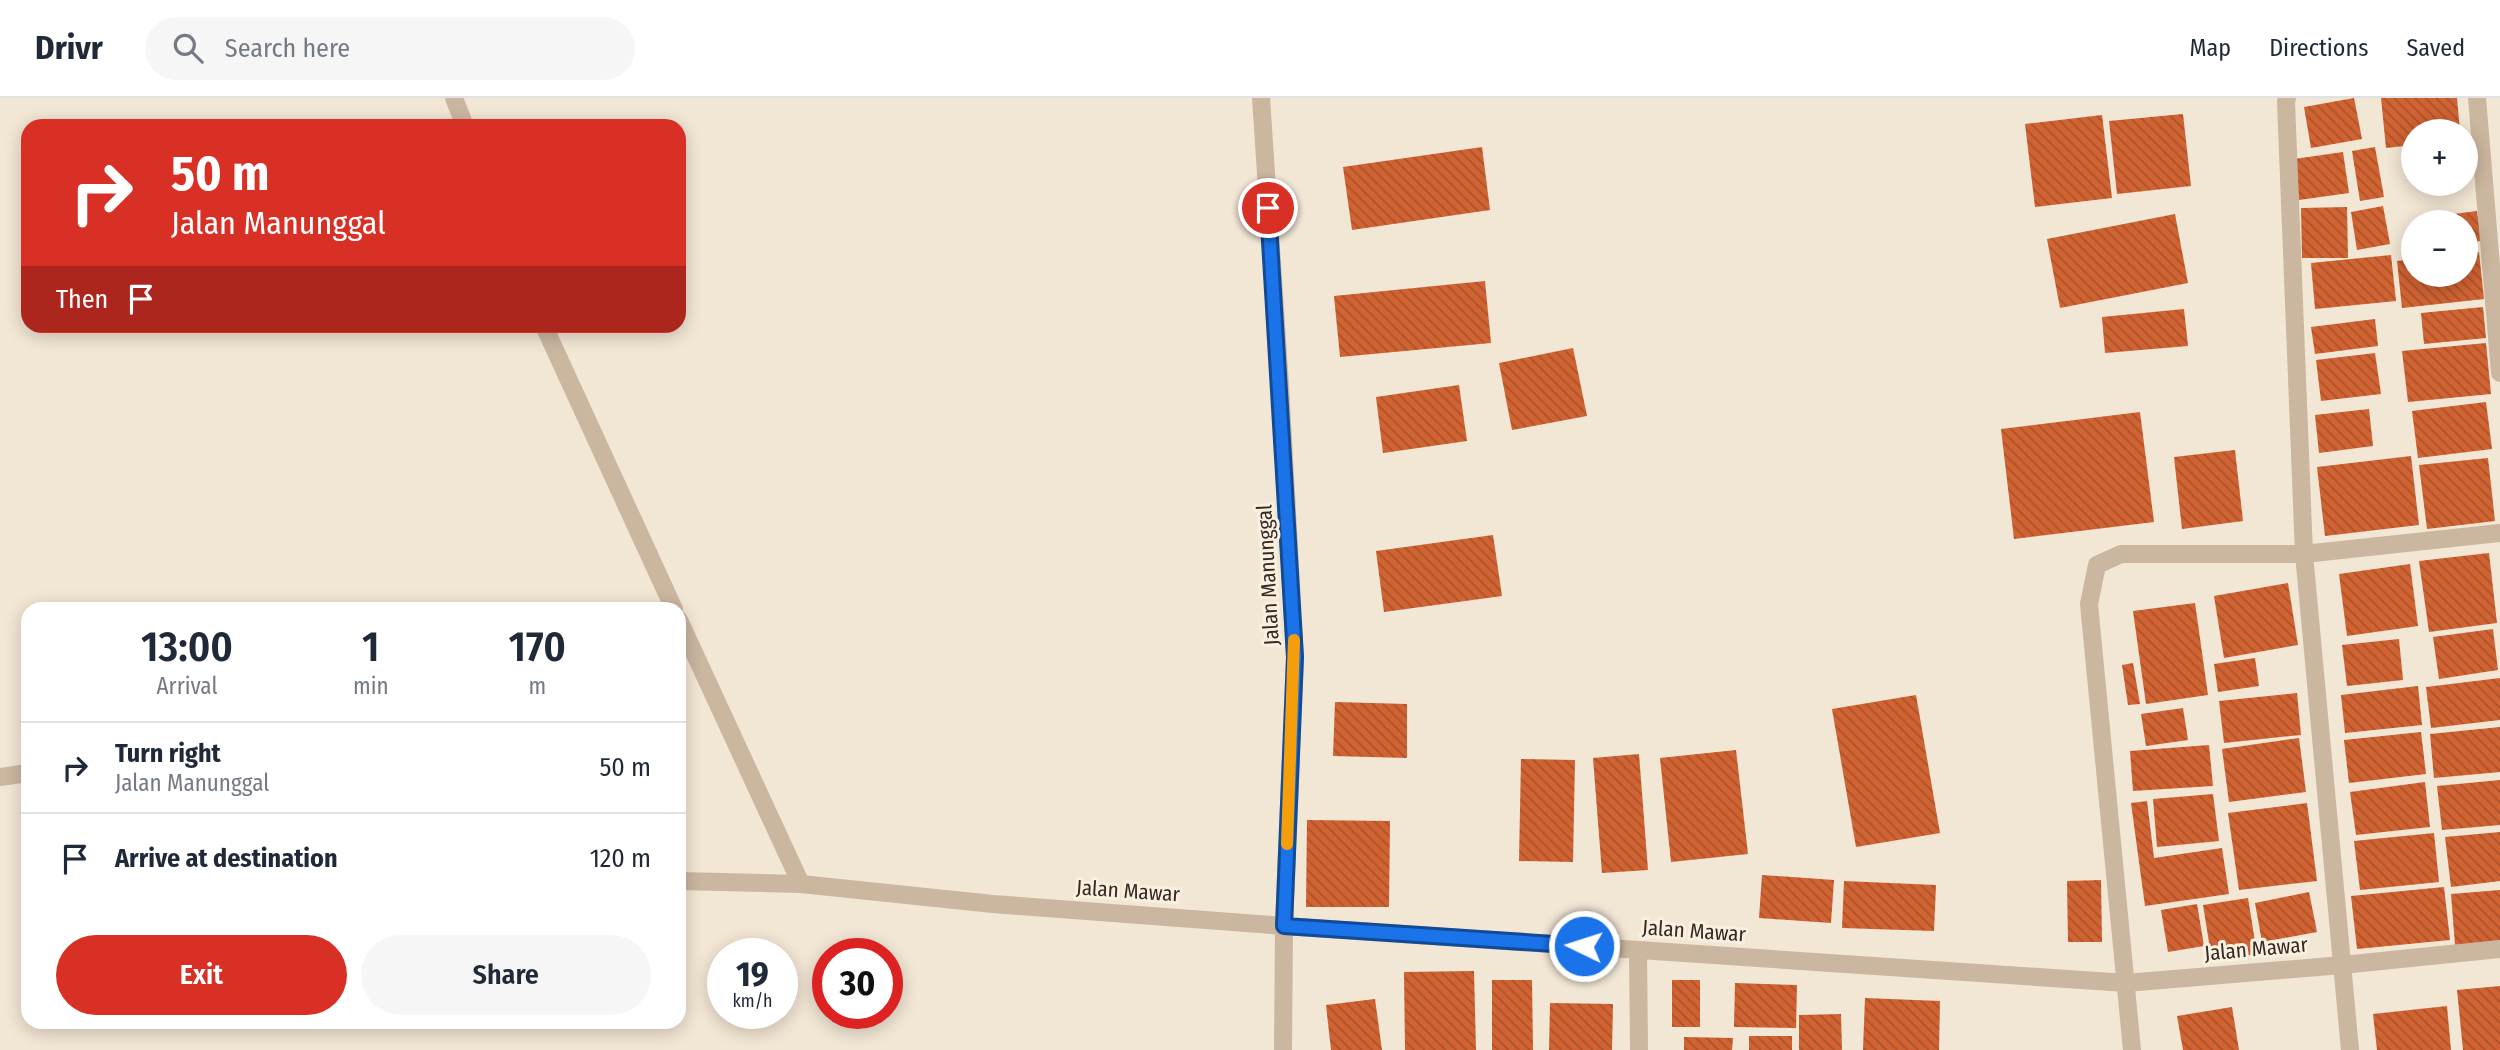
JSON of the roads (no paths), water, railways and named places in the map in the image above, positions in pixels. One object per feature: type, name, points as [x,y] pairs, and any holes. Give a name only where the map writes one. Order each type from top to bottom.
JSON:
[{"type":"street","points":[[454,98],[462,119]]},
{"type":"street","name":"Jalan Manunggal","points":[[1261,98],[1295,657],[1284,926],[1283,1050]]},
{"type":"street","points":[[2287,98],[2304,554],[2350,1050]]},
{"type":"street","points":[[2477,98],[2500,373]]},
{"type":"street","points":[[547,333],[671,602]]},
{"type":"street","points":[[2132,1050],[2089,604],[2096,565],[2122,554],[2304,554],[2500,533]]},
{"type":"street","points":[[686,635],[801,884]]},
{"type":"street","points":[[0,777],[21,774]]},
{"type":"street","name":"Jalan Mawar","points":[[686,881],[801,884],[993,904],[1284,926],[2126,983],[2500,949]]},
{"type":"street","points":[[1638,950],[1639,1050]]}]
